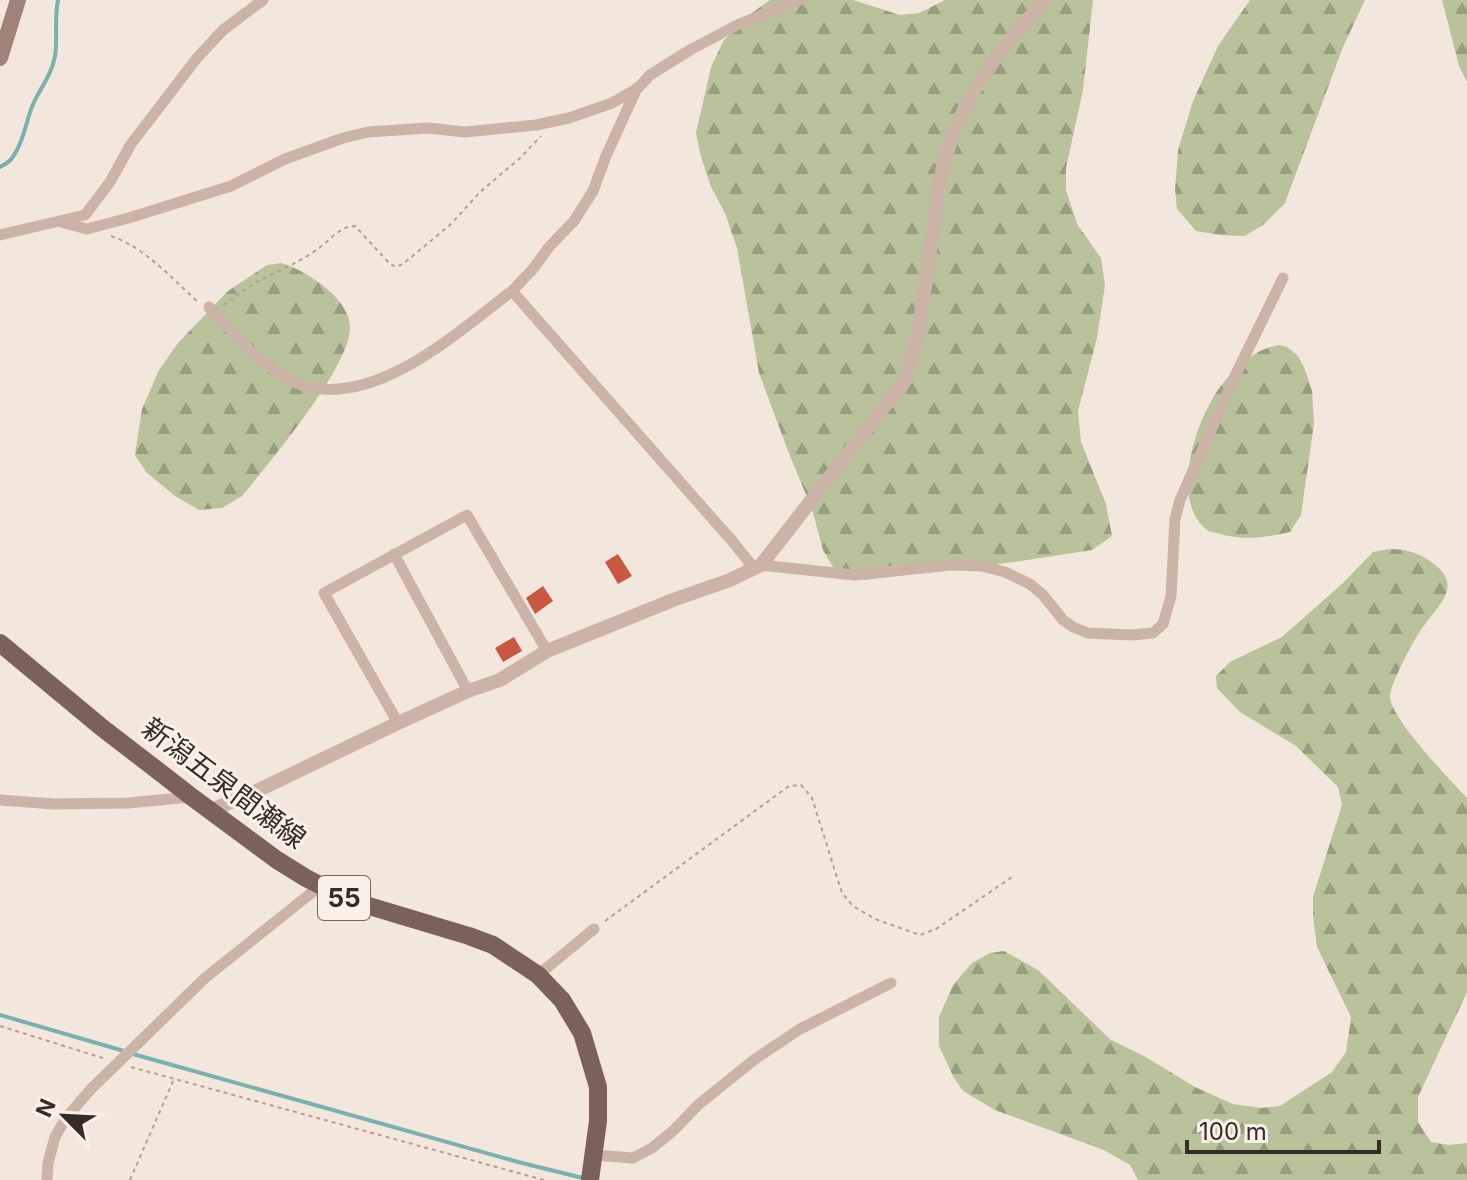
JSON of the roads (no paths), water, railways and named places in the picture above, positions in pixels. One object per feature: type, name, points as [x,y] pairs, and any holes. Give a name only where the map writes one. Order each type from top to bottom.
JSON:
[{"type":"main road","points":[[0,58],[18,0]]},
{"type":"main road","name":"新潟五泉間瀬線","points":[[0,643],[100,726],[277,860],[349,900],[493,945],[538,975],[562,1000],[582,1033],[598,1087],[598,1121],[591,1177]]},
{"type":"street","points":[[0,235],[85,215],[110,182],[131,144],[197,58],[223,30],[263,0]]},
{"type":"street","points":[[61,222],[87,229],[132,217],[231,186],[285,159],[368,132],[428,128],[465,132],[569,118],[612,103],[690,50],[739,24],[800,0]]},
{"type":"street","points":[[211,810],[468,691],[500,680],[547,651],[730,580],[757,566],[905,380],[918,335],[942,171],[955,131],[988,67],[1007,41],[1046,0]]},
{"type":"street","points":[[209,307],[241,342],[288,379],[306,387],[327,390],[354,387],[384,377],[418,359],[457,332],[512,291],[533,269],[574,221],[593,191],[638,88]]},
{"type":"street","points":[[512,291],[757,566],[854,575],[951,565],[982,566],[1005,572],[1030,584],[1073,627],[1088,633],[1131,635],[1153,633],[1163,624],[1171,596],[1175,519],[1180,500],[1283,278]]},
{"type":"street","points":[[398,723],[324,593],[467,515],[547,651]]},
{"type":"street","points":[[394,554],[468,691]]},
{"type":"street","points":[[0,800],[54,804],[128,803],[192,797]]},
{"type":"street","points":[[47,1180],[55,1137],[66,1118],[91,1089],[205,978],[320,886]]},
{"type":"street","points":[[538,975],[594,929]]},
{"type":"street","points":[[594,1155],[633,1158],[652,1148],[698,1105],[755,1059],[800,1029],[891,983]]},
{"type":"waterway","points":[[0,167],[10,161],[18,149],[34,102],[51,69],[56,49],[58,0]]},
{"type":"waterway","points":[[0,1015],[124,1051]]},
{"type":"waterway","points":[[133,1054],[583,1178]]}]
